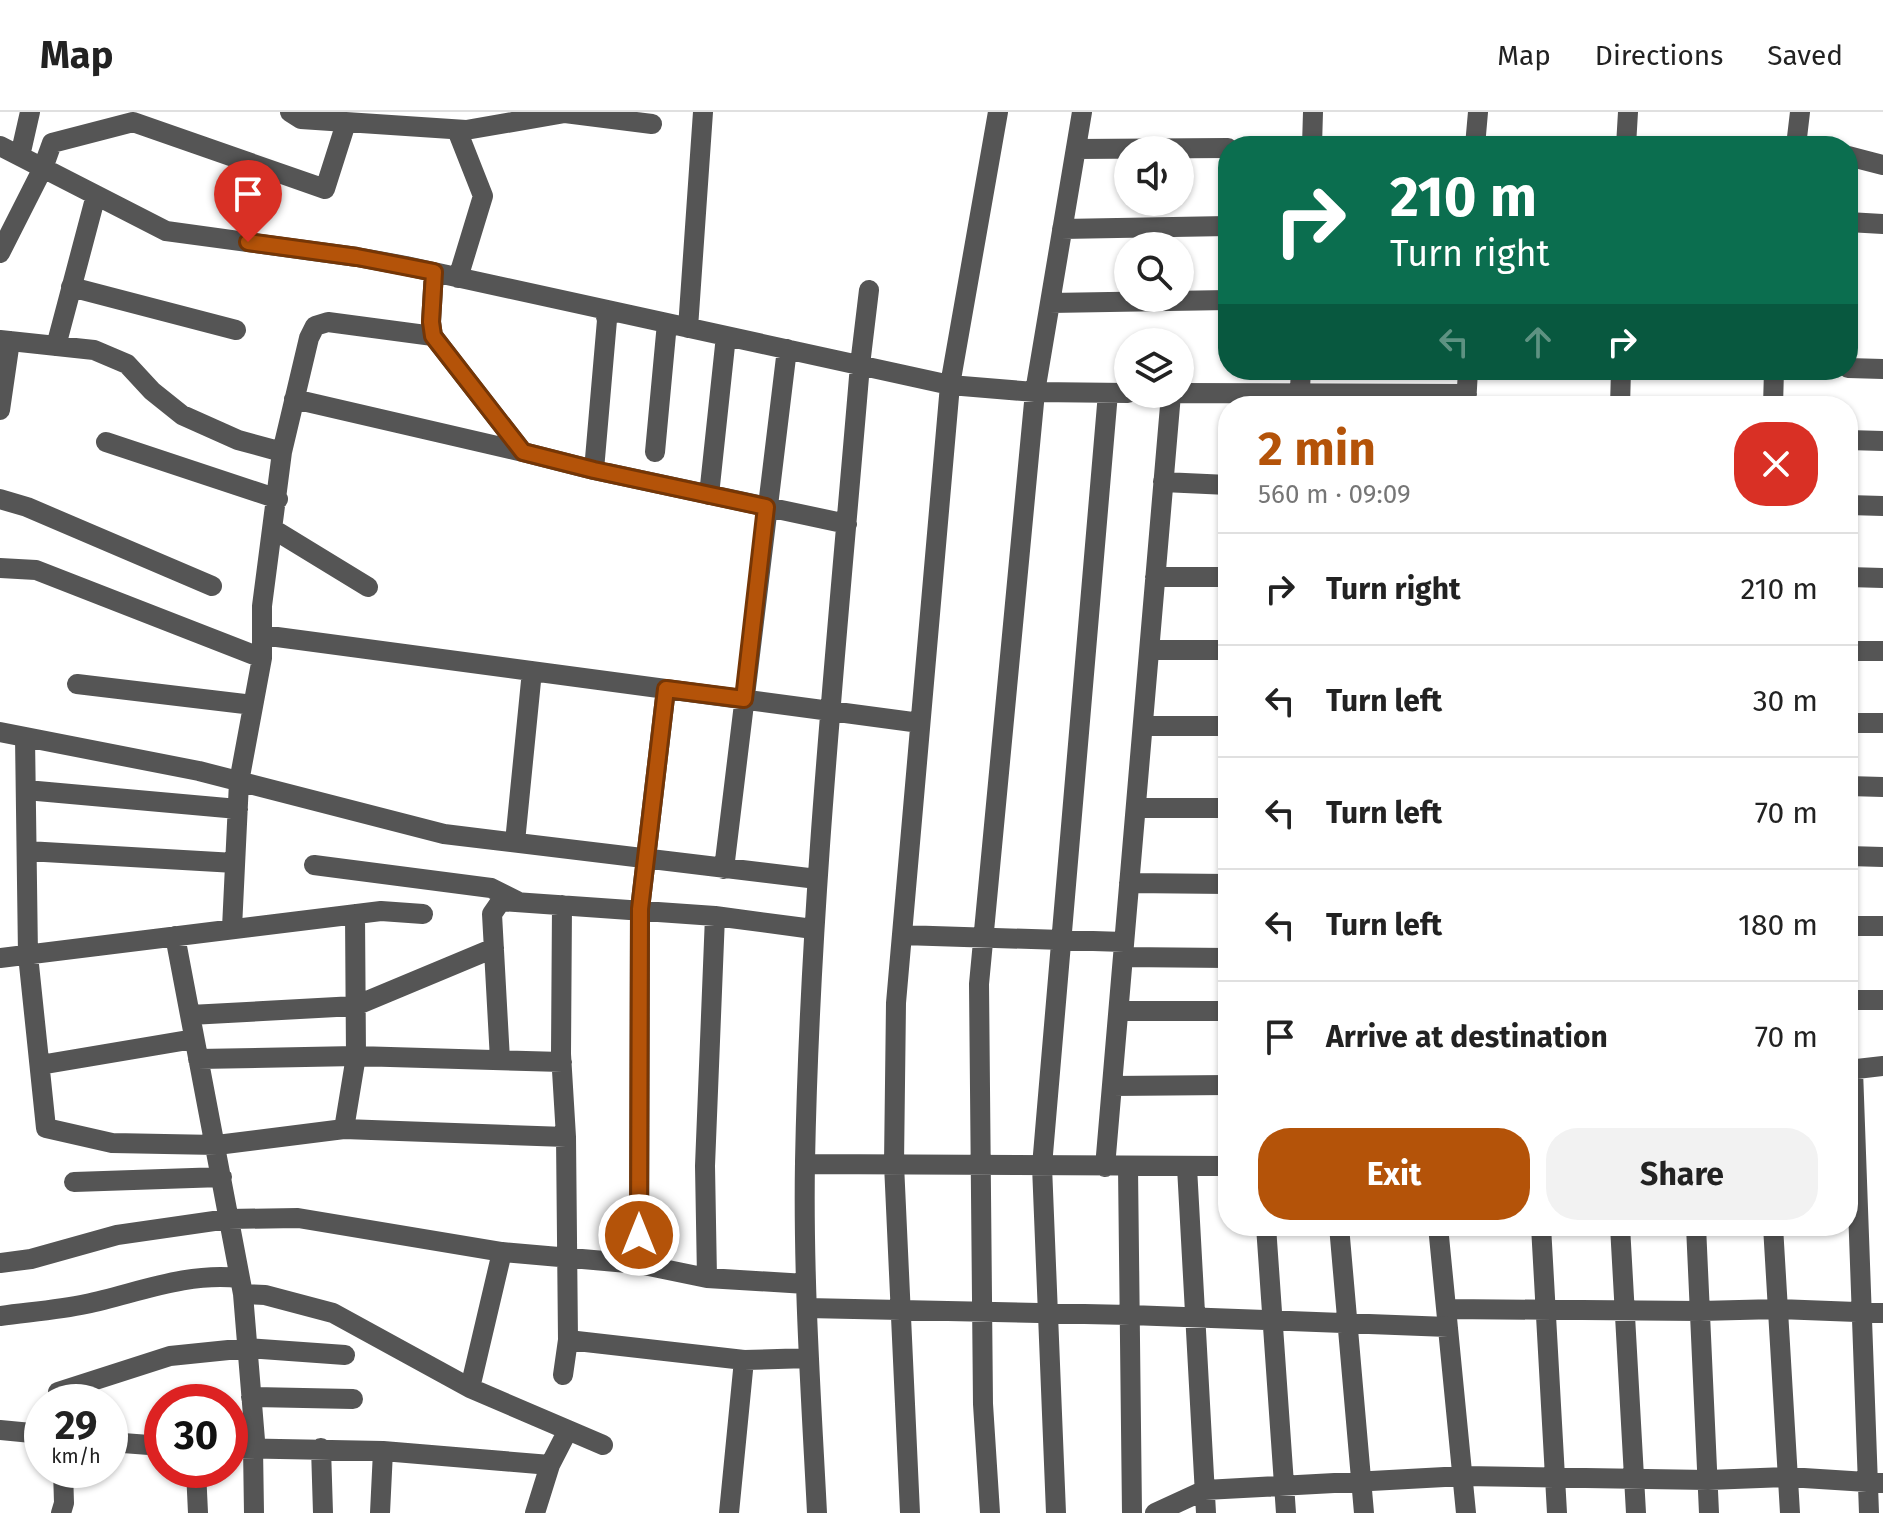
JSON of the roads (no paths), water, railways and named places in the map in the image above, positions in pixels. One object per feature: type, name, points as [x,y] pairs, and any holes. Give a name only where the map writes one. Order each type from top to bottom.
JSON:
[{"type":"street","points":[[20,156],[30,112]]},
{"type":"street","points":[[290,112],[301,119],[346,123],[410,120],[457,130],[565,113],[652,124]]},
{"type":"street","points":[[688,328],[703,112]]},
{"type":"street","points":[[910,1513],[894,1164],[896,1003],[950,385],[998,112]]},
{"type":"street","points":[[990,1513],[983,1404],[979,984],[1035,392],[1082,112]]},
{"type":"street","points":[[1312,136],[1313,112]]},
{"type":"street","points":[[1476,136],[1478,112]]},
{"type":"street","points":[[1627,136],[1628,112]]},
{"type":"street","points":[[1799,136],[1800,112]]},
{"type":"street","points":[[0,253],[43,168],[52,143],[133,122],[325,189],[346,123]]},
{"type":"street","points":[[457,130],[483,196],[458,278]]},
{"type":"street","points":[[0,146],[166,231],[357,257],[434,272],[950,385],[1035,392],[1114,393]]},
{"type":"street","points":[[1076,149],[1218,148]]},
{"type":"street","points":[[1858,159],[1883,165]]},
{"type":"street","points":[[56,346],[96,195]]},
{"type":"street","points":[[1858,223],[1883,224]]},
{"type":"street","points":[[1062,229],[1218,226]]},
{"type":"street","points":[[434,272],[433,336],[523,452]]},
{"type":"street","points":[[71,287],[236,330]]},
{"type":"street","points":[[817,1513],[806,1284],[805,1164],[813,929],[860,365],[869,290]]},
{"type":"street","points":[[1050,303],[1218,300]]},
{"type":"street","points":[[594,470],[607,320],[604,310]]},
{"type":"street","points":[[232,928],[239,782],[262,658],[262,606],[282,452],[309,338],[315,326],[328,322],[433,336]]},
{"type":"street","points":[[655,452],[667,323]]},
{"type":"street","points":[[709,495],[726,336]]},
{"type":"street","points":[[0,410],[5,340],[94,350],[127,364],[152,391],[182,415],[238,440],[282,452]]},
{"type":"street","points":[[724,869],[787,349]]},
{"type":"street","points":[[1858,368],[1883,369]]},
{"type":"street","points":[[1194,394],[1231,396]]},
{"type":"street","points":[[294,399],[594,470],[847,524]]},
{"type":"street","points":[[1056,1513],[1042,1166],[1060,940],[1116,408]]},
{"type":"street","points":[[1105,1167],[1170,408]]},
{"type":"street","points":[[1858,440],[1883,441]]},
{"type":"street","points":[[106,442],[278,499]]},
{"type":"street","points":[[1163,482],[1218,485]]},
{"type":"street","points":[[0,499],[27,507],[212,586]]},
{"type":"street","points":[[1858,505],[1883,506]]},
{"type":"street","points":[[273,529],[368,587]]},
{"type":"street","points":[[0,568],[36,570],[262,658]]},
{"type":"street","points":[[1155,577],[1218,577]]},
{"type":"street","points":[[1858,577],[1883,578]]},
{"type":"street","points":[[262,635],[920,723]]},
{"type":"street","points":[[1149,650],[1218,650]]},
{"type":"street","points":[[1858,651],[1883,651]]},
{"type":"street","points":[[515,842],[532,671]]},
{"type":"street","points":[[77,684],[253,705]]},
{"type":"street","points":[[639,1264],[640,909],[666,689]]},
{"type":"street","points":[[1858,723],[1883,723]]},
{"type":"street","points":[[1143,726],[1218,726]]},
{"type":"street","points":[[0,732],[239,782],[444,834],[817,879]]},
{"type":"street","points":[[25,737],[28,955],[46,1128],[112,1143],[217,1145],[344,1129],[566,1137]]},
{"type":"street","points":[[1858,786],[1883,787]]},
{"type":"street","points":[[26,790],[238,809]]},
{"type":"street","points":[[1136,808],[1218,808]]},
{"type":"street","points":[[27,851],[235,863]]},
{"type":"street","points":[[1858,856],[1883,857]]},
{"type":"street","points":[[314,865],[491,888],[519,902]]},
{"type":"street","points":[[1129,883],[1218,884]]},
{"type":"street","points":[[500,1060],[492,914],[501,901],[640,909],[813,929]]},
{"type":"street","points":[[562,905],[568,1340],[563,1375]]},
{"type":"street","points":[[0,958],[381,911],[423,914]]},
{"type":"street","points":[[344,1129],[356,1056],[355,914]]},
{"type":"street","points":[[707,1278],[705,1166],[715,916]]},
{"type":"street","points":[[1858,926],[1883,926]]},
{"type":"street","points":[[902,935],[1060,940],[1124,950],[1218,957]]},
{"type":"street","points":[[175,936],[217,1145],[241,1286],[255,1440],[254,1513]]},
{"type":"street","points":[[190,1015],[355,1006],[494,948]]},
{"type":"street","points":[[1858,1000],[1883,1000]]},
{"type":"street","points":[[1119,1011],[1218,1011]]},
{"type":"street","points":[[40,1065],[196,1049],[562,1062]]},
{"type":"street","points":[[1858,1069],[1883,1066]]},
{"type":"street","points":[[1112,1086],[1218,1085]]},
{"type":"street","points":[[805,1164],[1218,1166]]},
{"type":"street","points":[[1128,1167],[1132,1513]]},
{"type":"street","points":[[1187,1167],[1206,1513]]},
{"type":"street","points":[[74,1182],[222,1177]]},
{"type":"street","points":[[0,1263],[31,1259],[117,1235],[228,1219],[298,1218],[502,1252],[639,1264],[707,1278],[806,1284]]},
{"type":"street","points":[[1858,1224],[1875,1483],[1869,1513]]},
{"type":"street","points":[[1267,1236],[1286,1513]]},
{"type":"street","points":[[1340,1236],[1364,1513]]},
{"type":"street","points":[[1439,1236],[1466,1513]]},
{"type":"street","points":[[1541,1236],[1557,1513]]},
{"type":"street","points":[[1621,1236],[1636,1513]]},
{"type":"street","points":[[1696,1236],[1709,1513]]},
{"type":"street","points":[[1774,1236],[1790,1513]]},
{"type":"street","points":[[470,1388],[502,1252]]},
{"type":"street","points":[[0,1316],[84,1304],[173,1281],[241,1286],[333,1313],[470,1388],[603,1445]]},
{"type":"street","points":[[807,1308],[900,1308],[1348,1323],[1545,1310],[1778,1309],[1883,1313]]},
{"type":"street","points":[[568,1340],[744,1360],[809,1358]]},
{"type":"street","points":[[83,1384],[170,1356],[248,1348],[345,1355]]},
{"type":"street","points":[[729,1513],[744,1360]]},
{"type":"street","points":[[251,1397],[353,1399]]},
{"type":"street","points":[[0,1430],[24,1432]]},
{"type":"street","points":[[535,1513],[550,1465],[568,1430]]},
{"type":"street","points":[[248,1447],[383,1451],[550,1465]]},
{"type":"street","points":[[321,1448],[323,1513]]},
{"type":"street","points":[[380,1513],[383,1451]]},
{"type":"street","points":[[1155,1513],[1205,1490],[1463,1476],[1708,1480],[1788,1477],[1875,1483]]},
{"type":"street","points":[[61,1513],[64,1488]]},
{"type":"street","points":[[197,1488],[198,1513]]}]
